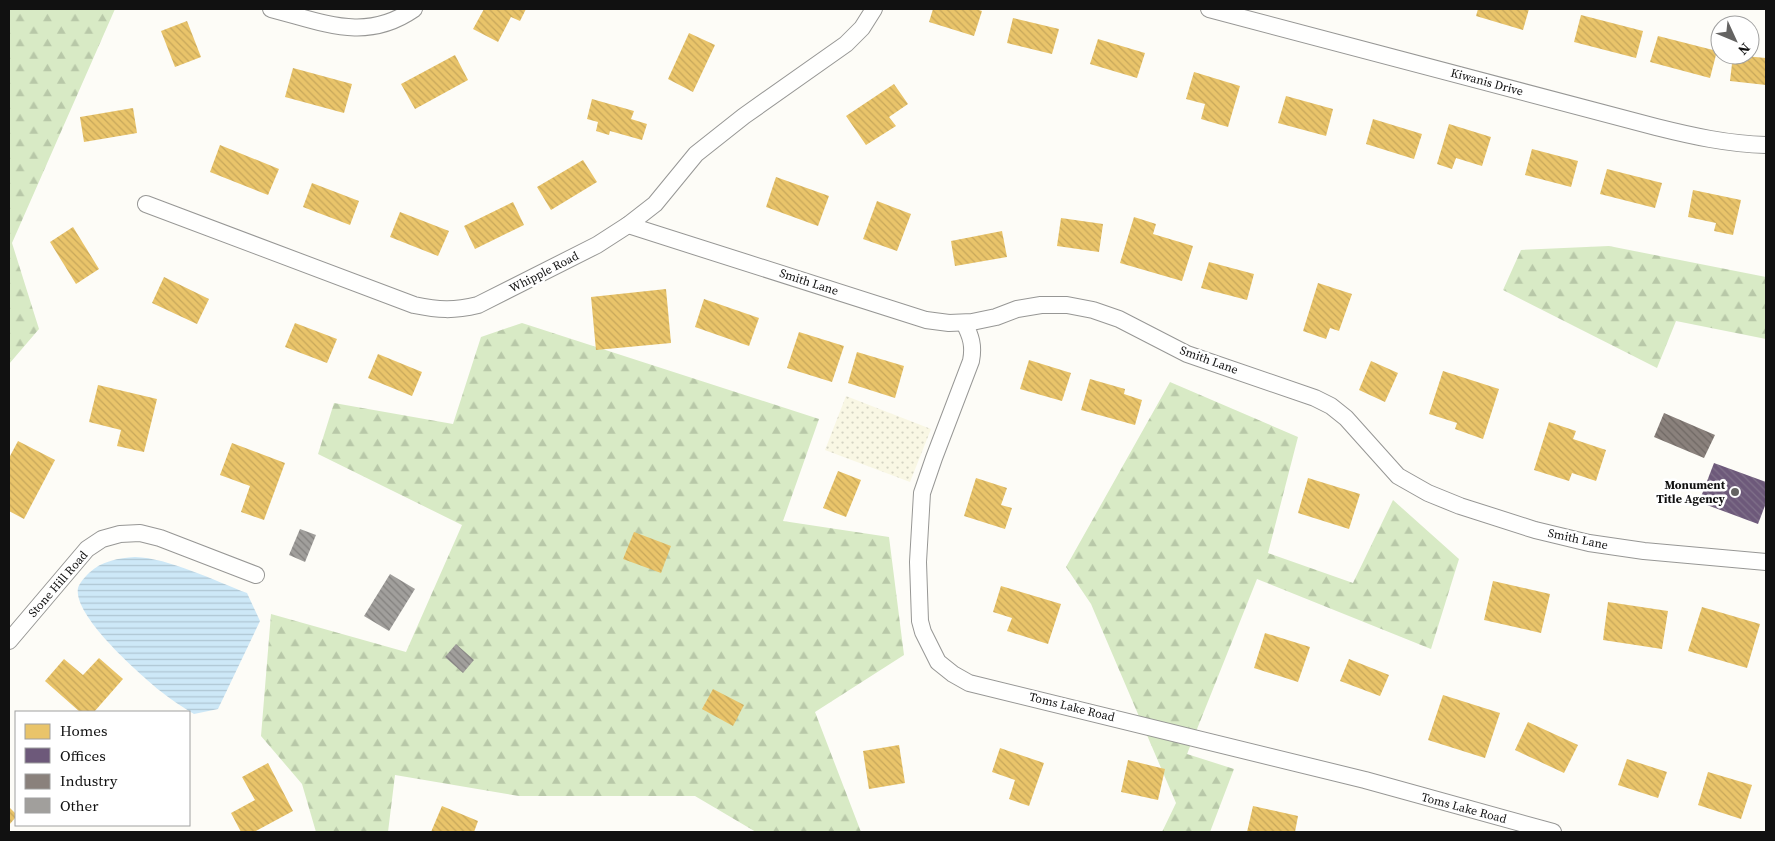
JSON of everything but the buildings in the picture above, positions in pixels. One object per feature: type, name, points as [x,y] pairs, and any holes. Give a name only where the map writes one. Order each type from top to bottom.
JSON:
[{"type":"street","points":[[271,9],[345,28],[360,28],[381,26],[400,19],[414,9]]},
{"type":"street","name":"Whipple Road","points":[[146,204],[414,305],[437,310],[458,310],[478,305],[597,245],[628,225],[655,204],[696,154],[744,116],[846,44],[862,28],[874,9]]},
{"type":"street","name":"Kiwanis Drive","points":[[1209,9],[1701,138],[1766,145]]},
{"type":"street","name":"Smith Lane","points":[[628,225],[926,320],[964,323],[989,319],[1017,309],[1042,305],[1067,305],[1093,310],[1119,319],[1187,354],[1316,398],[1332,406],[1346,418],[1398,476],[1428,493],[1460,506],[1535,530],[1590,543],[1644,551],[1766,562]]},
{"type":"street","name":"Toms Lake Road","points":[[964,323],[972,341],[971,361],[922,493],[919,527],[920,621],[930,648],[938,662],[953,674],[969,683],[1365,780],[1553,832]]},
{"type":"street","name":"Stone Hill Road","points":[[9,642],[87,549],[102,540],[120,534],[140,534],[160,538],[256,575]]},
{"type":"shaded area","points":[[846,396],[931,429],[910,482],[825,450]]},
{"type":"green space","points":[[9,9],[115,9],[12,243],[39,329],[9,364]]},
{"type":"green space","points":[[1609,246],[1766,277],[1766,339],[1676,321],[1657,368],[1503,290],[1521,250]]},
{"type":"green space","points":[[522,323],[819,419],[783,521],[889,537],[904,655],[815,712],[861,832],[756,832],[695,796],[519,796],[395,775],[388,832],[316,832],[302,784],[261,736],[271,614],[406,652],[462,525],[318,454],[334,403],[453,424],[481,337]]},
{"type":"green space","points":[[1170,382],[1298,437],[1268,553],[1353,583],[1393,500],[1459,559],[1431,649],[1257,579],[1187,754],[1234,769],[1210,832],[1162,832],[1176,803],[1091,604],[1066,567]]},
{"type":"water","points":[[135,557],[162,561],[247,593],[260,621],[218,709],[194,714],[172,700],[123,658],[96,628],[79,600],[78,588],[84,578],[94,569],[117,559]]},
{"type":"place","name":"Monument Title Agency","points":[[1735,492]]}]
